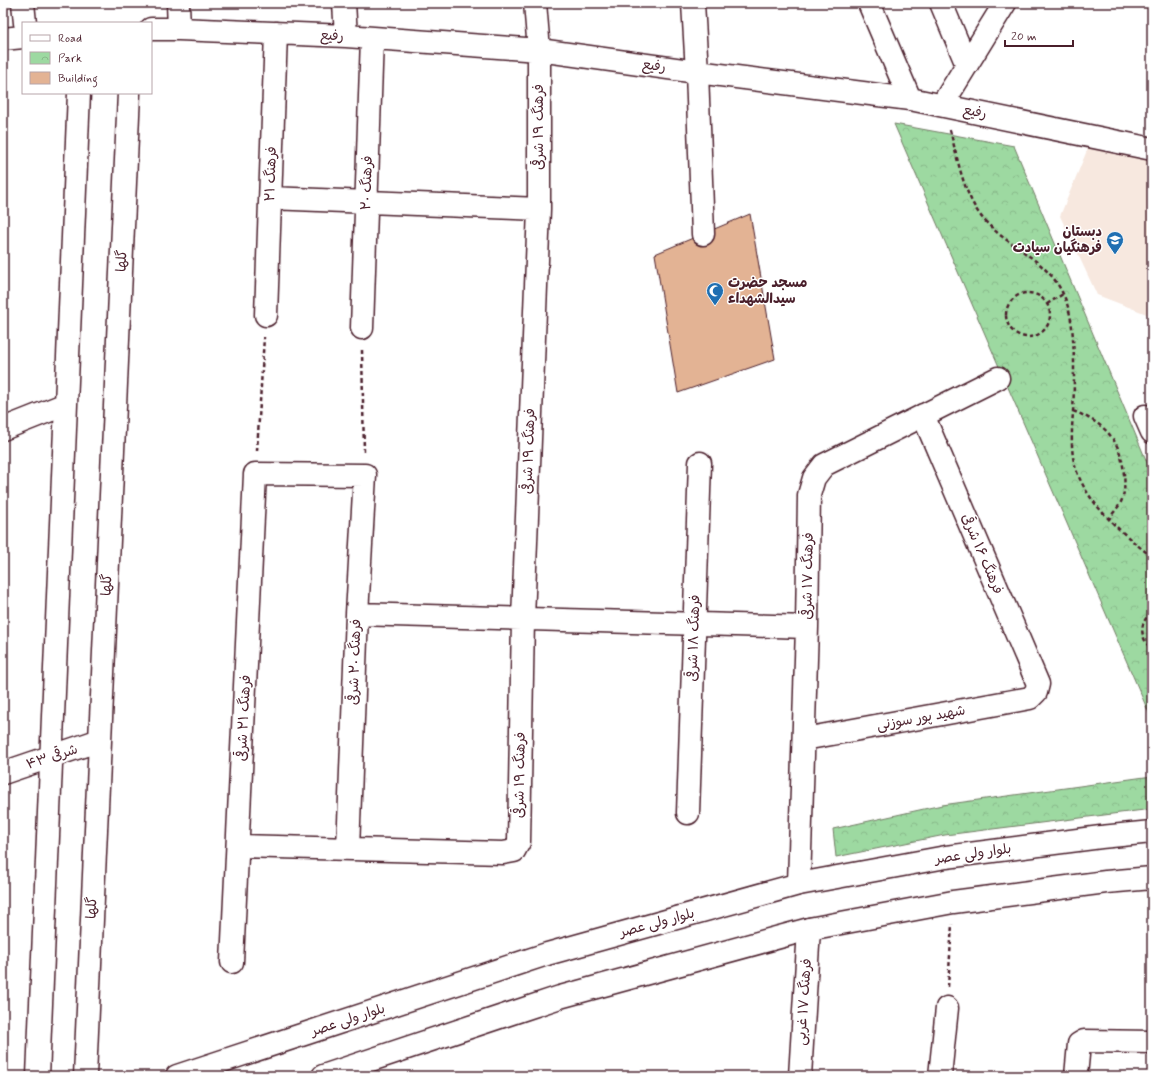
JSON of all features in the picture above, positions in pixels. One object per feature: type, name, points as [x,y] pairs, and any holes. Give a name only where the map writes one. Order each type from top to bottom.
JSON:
[{"type":"street","points":[[23,3],[25,22]]},
{"type":"street","points":[[178,3],[179,29]]},
{"type":"street","points":[[344,3],[346,36]]},
{"type":"street","name":"فرهنگ ۱۹ شرقی","points":[[348,849],[503,853],[514,851],[519,842],[523,619],[539,209],[539,50],[535,3]]},
{"type":"street","points":[[693,3],[703,234]]},
{"type":"street","points":[[869,3],[910,99]]},
{"type":"street","points":[[941,3],[967,65]]},
{"type":"street","points":[[942,105],[1005,3]]},
{"type":"street","name":"رفیع","points":[[152,29],[346,36],[539,50],[910,99],[1152,149]]},
{"type":"street","name":"فرهنگ ۲۱","points":[[266,315],[276,33]]},
{"type":"street","points":[[3,39],[22,37]]},
{"type":"street","name":"فرهنگ ۲۰","points":[[362,328],[372,38]]},
{"type":"street","points":[[38,1076],[79,94]]},
{"type":"street","name":"گلها","points":[[85,1076],[129,94]]},
{"type":"street","points":[[270,198],[539,209]]},
{"type":"street","name":"فرهنگ ۱۷ شرقی","points":[[799,884],[807,627],[809,495],[814,478],[824,465],[998,378]]},
{"type":"street","points":[[3,429],[66,404]]},
{"type":"street","name":"فرهنگ ۱۶ شرقی","points":[[923,415],[1038,684],[1036,692]]},
{"type":"street","name":"فرهنگ ۱۸ شرقی","points":[[688,813],[700,463]]},
{"type":"street","points":[[255,474],[364,475]]},
{"type":"street","name":"فرهنگ ۲۱ شرقی","points":[[232,962],[255,474]]},
{"type":"street","name":"فرهنگ ۲۰ شرقی","points":[[348,849],[364,475]]},
{"type":"street","points":[[357,614],[807,627]]},
{"type":"street","name":"شهید پور سوزنی","points":[[804,739],[1030,698],[1036,692]]},
{"type":"street","name":"۴۳ شرقی","points":[[3,773],[100,740]]},
{"type":"street","name":"بلوار ولی عصر","points":[[177,1076],[547,954],[799,884],[946,857],[1152,832]]},
{"type":"street","points":[[238,846],[348,849]]},
{"type":"street","points":[[323,1076],[560,997],[809,929],[953,902],[1106,882],[1152,878]]},
{"type":"street","name":"فرهنگ ۱۷ غربی","points":[[800,1076],[809,929]]},
{"type":"street","points":[[940,1076],[947,1008]]},
{"type":"street","points":[[1076,1076],[1079,1044],[1084,1041],[1152,1042]]},
{"type":"path","points":[[942,105],[968,192],[975,209],[986,222],[1013,245],[1040,263],[1052,275],[1070,310],[1073,335],[1074,384],[1072,435],[1073,458],[1080,478],[1098,508],[1121,531],[1152,557]]},
{"type":"path","points":[[1028,293],[1035,294],[1042,298],[1047,304],[1050,310],[1048,325],[1044,331],[1037,336],[1024,337],[1012,330],[1008,324],[1006,317],[1007,310],[1015,298],[1020,295],[1028,293]]},
{"type":"path","points":[[1047,304],[1063,294]]},
{"type":"path","points":[[255,474],[266,315]]},
{"type":"path","points":[[362,328],[364,475]]},
{"type":"path","points":[[1073,411],[1090,418],[1104,429],[1116,443],[1123,460],[1125,484],[1120,503],[1109,519]]},
{"type":"path","points":[[1152,613],[1146,619],[1142,633],[1143,639],[1152,649]]},
{"type":"path","points":[[947,1008],[953,902]]},
{"type":"shaded area","name":"دبستان فرهنگیان سیادت","points":[[1090,143],[1152,160],[1152,316],[1097,295],[1060,216]]},
{"type":"green space","points":[[894,124],[1014,146],[1152,474],[1152,720]]},
{"type":"green space","points":[[1152,776],[1152,809],[945,835],[836,857],[833,829],[942,805]]},
{"type":"building","name":"مسجد حضرت سیدالشهداء","points":[[750,214],[775,359],[678,393],[655,254]]},
{"type":"place","name":"دبستان فرهنگیان سیادت","points":[[1115,255]]},
{"type":"place","name":"مسجد حضرت سیدالشهداء","points":[[715,306]]}]
